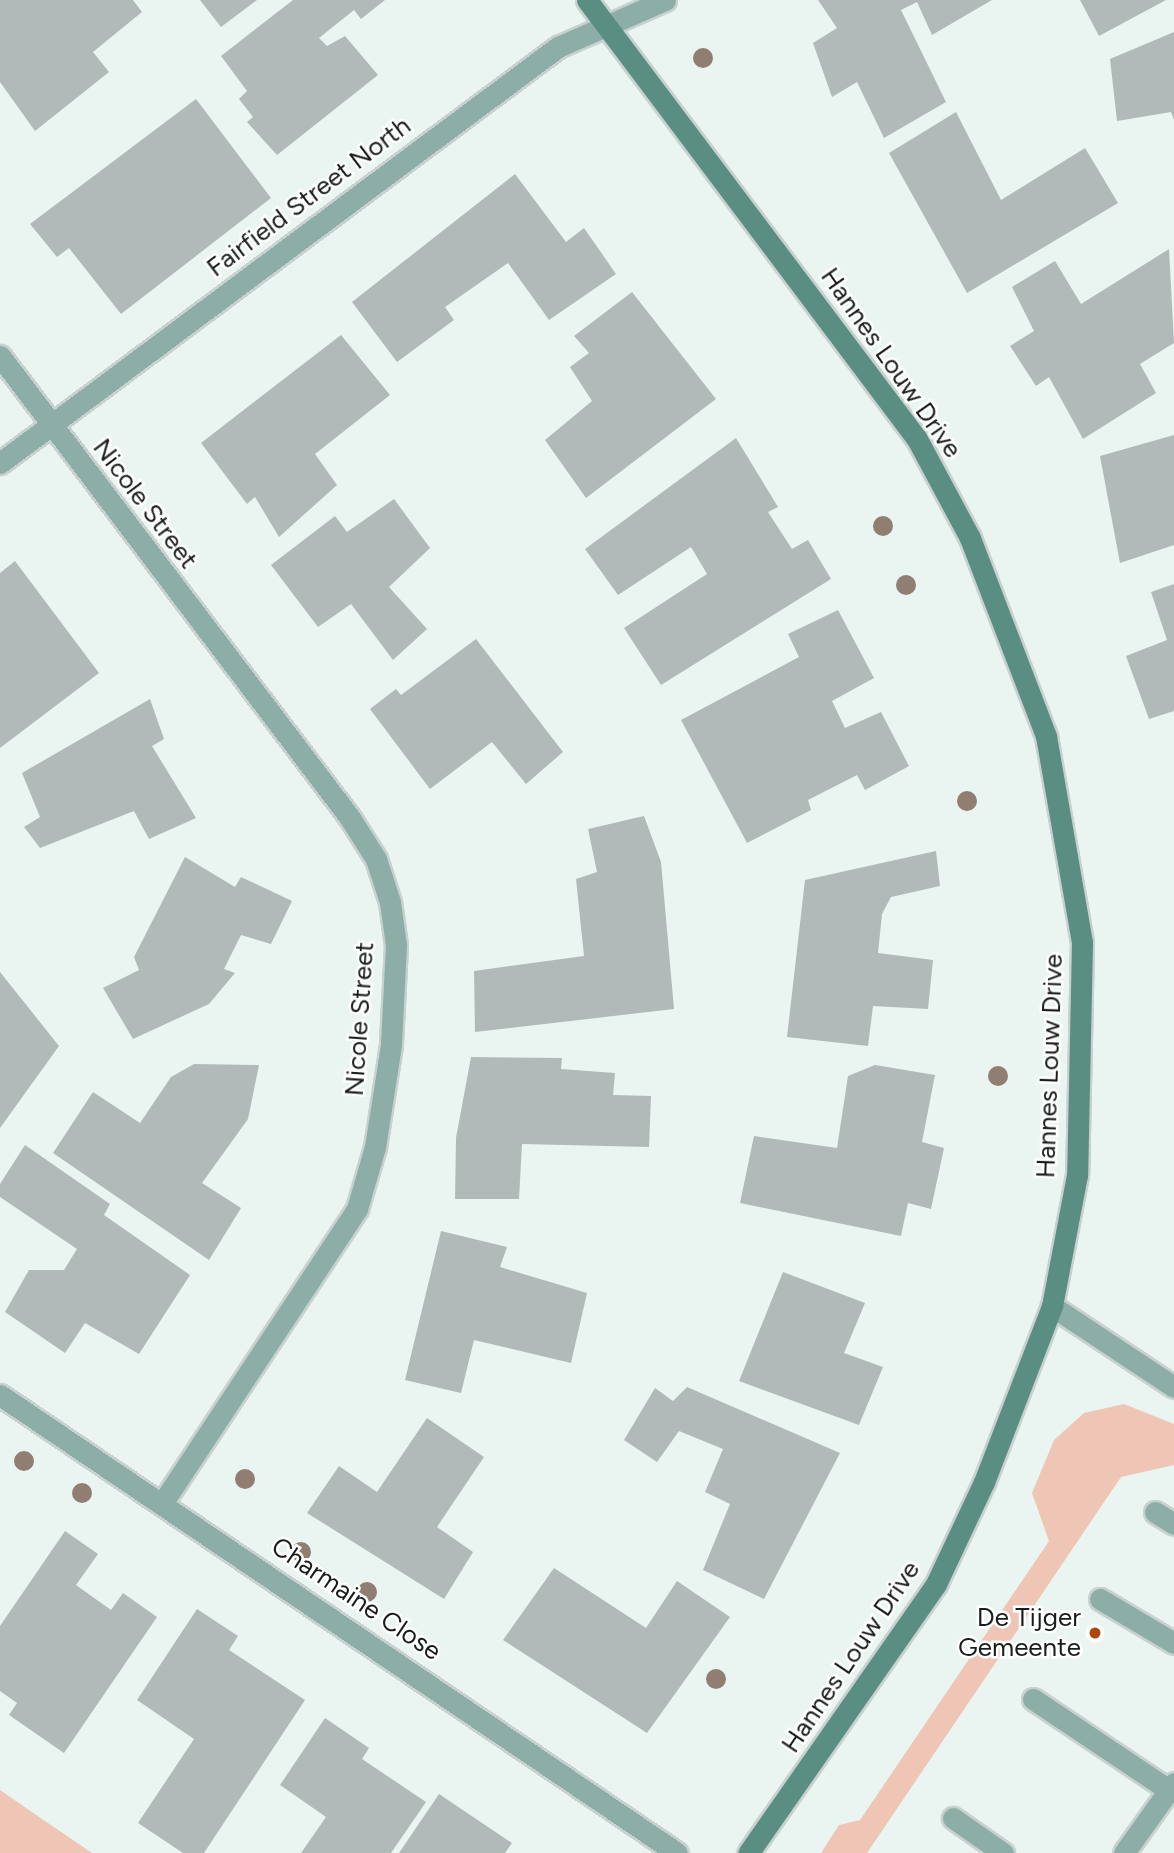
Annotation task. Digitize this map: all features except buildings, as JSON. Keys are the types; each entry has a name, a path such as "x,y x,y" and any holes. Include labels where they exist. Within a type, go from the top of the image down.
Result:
{"street":[{"name":"Hannes Louw Drive","path":"587,0 917,439 1013,638 1048,749 1082,943 1077,1175 1052,1306 985,1482 936,1584 748,1853"},
{"name":"Fairfield Street North","path":"0,463 558,47 665,0"},
{"name":"Nicole Street","path":"0,356 49,425 350,818 376,859 396,945 383,1100 357,1209 164,1501"},
{"path":"1052,1306 1174,1387"},
{"name":"Charmaine Close","path":"0,1395 164,1501 677,1853"},
{"path":"1155,1512 1174,1524"},
{"path":"1100,1599 1174,1643"},
{"path":"1033,1699 1172,1787 1125,1853"},
{"path":"953,1818 1003,1853"}],"shaded area":[{"path":"1124,1404 1174,1424 1174,1465 1121,1477 867,1853 821,1853 839,1825 860,1820 1049,1541 1032,1493 1054,1440 1084,1413"},
{"path":"0,1790 45,1821 92,1853 0,1853"}],"place":[{"name":"De Tijger Gemeente","path":"1095,1633"}]}
